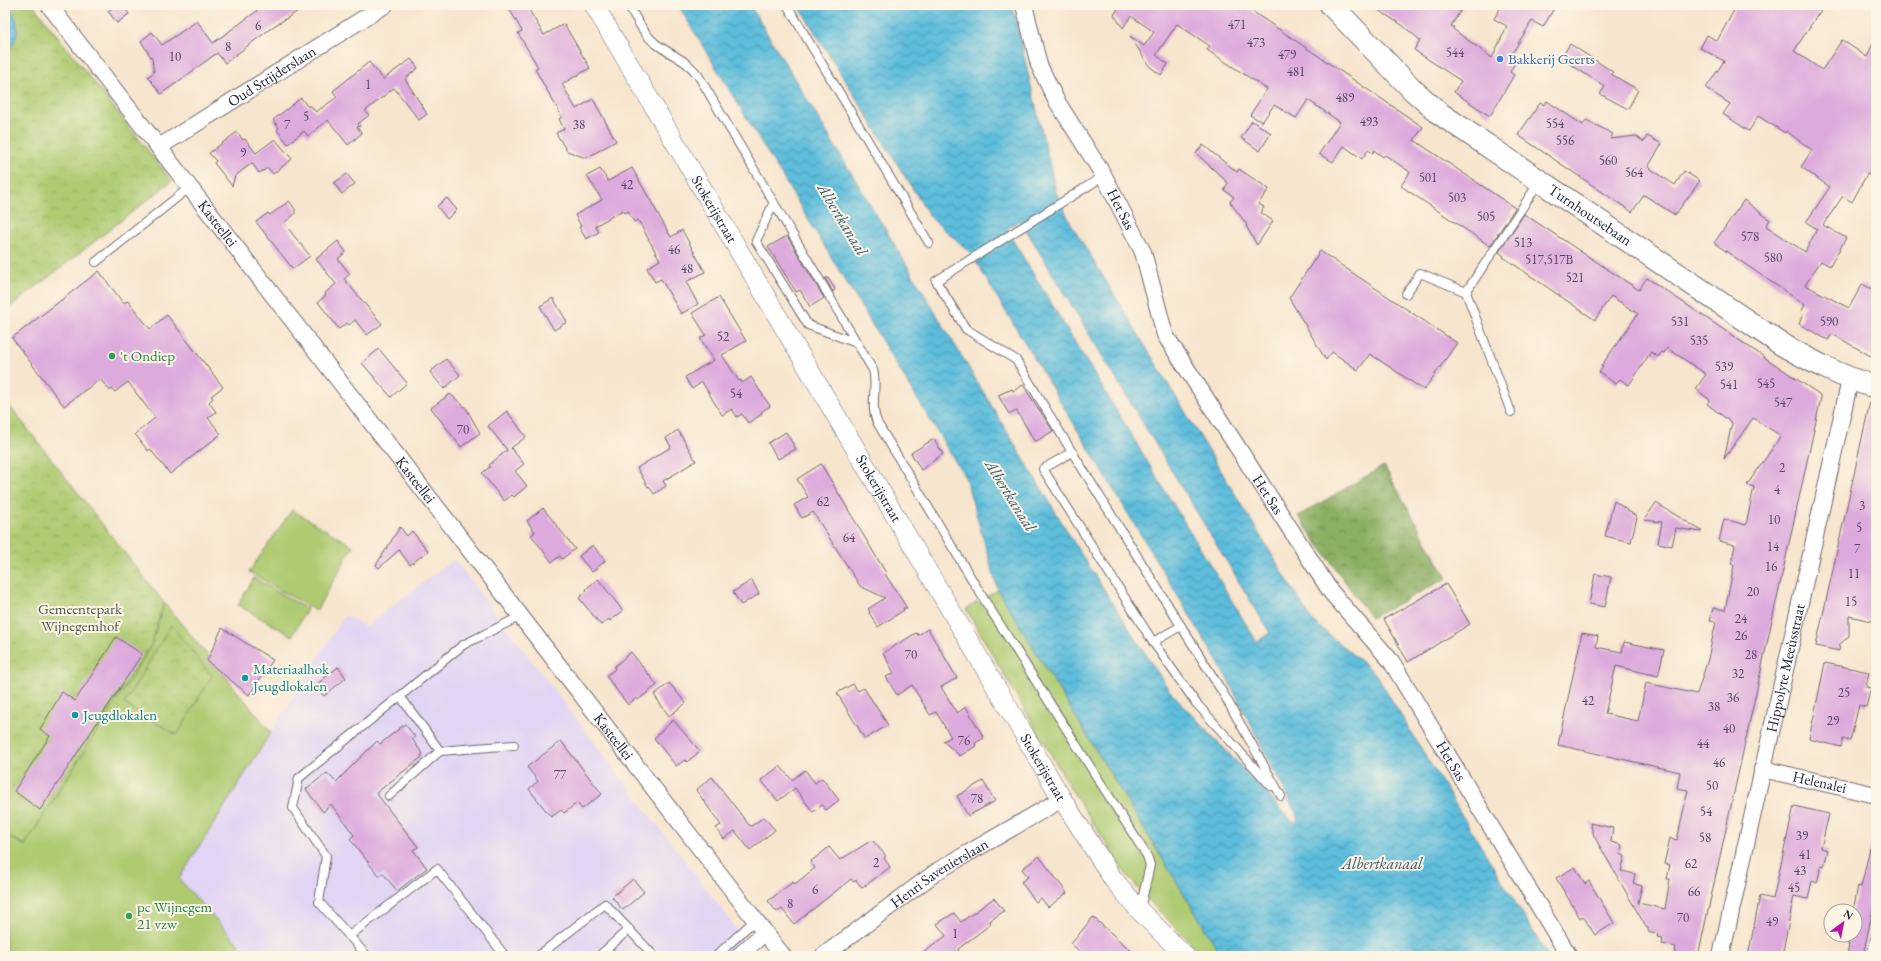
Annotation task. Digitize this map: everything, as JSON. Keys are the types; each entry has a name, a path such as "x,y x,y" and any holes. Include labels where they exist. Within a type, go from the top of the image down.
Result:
{"main road":[{"name":"Turnhoutsebaan","path":"1331,5 1414,91 1431,106 1781,344 1828,370 1850,380 1876,387"}],"street":[{"name":"Kasteellei","path":"49,5 782,956"},
{"name":"Oud Strijderslaan","path":"159,146 384,5"},
{"name":"Stokerijstraat","path":"594,5 1062,799 1113,879 1140,911 1185,956"},
{"name":"Het Sas","path":"1024,5 1039,65 1056,100 1104,176 1143,252 1165,335 1331,592 1391,661 1568,956"},
{"name":"Hippolyte Meeùsstraat","path":"1721,956 1850,380"},
{"name":"Helenalei","path":"1762,769 1876,795"},
{"name":"Henri Savenierslaan","path":"823,956 939,870 1062,799"},
{"path":"739,956 760,926"}],"lane":[{"path":"628,5 648,36 655,43 691,66 873,370 875,418 985,601 1147,856 1150,865 1140,911"},
{"path":"787,5 929,243"},
{"path":"1072,452 1043,469 1153,642 1196,703 1280,796 1223,693 1016,360 966,329 936,281 1104,176"},
{"path":"1466,292 1541,181"},
{"path":"96,262 190,187"},
{"path":"773,204 756,242 808,325 857,343"},
{"path":"1406,294 1420,273 1466,292 1512,412"},
{"path":"367,956 319,902 326,856 293,808 299,778 463,644 521,616"},
{"path":"1153,642 1181,626"},
{"path":"400,696 440,751"},
{"path":"389,796 440,751 514,745"},
{"path":"349,936 437,869 505,956"},
{"path":"538,956 605,904 654,956"},
{"path":"716,956 760,926"},
{"path":"600,956 629,929"},
{"path":"1871,956 1876,936"}],"shaded area":[{"path":"454,559 746,941 730,956 249,956 179,879 345,615 365,627"}],"green space":[{"path":"5,5 33,5 172,181 5,311"},
{"name":"Gemeentepark Wijnegemhof","path":"5,400 164,603 151,645 25,845 5,835"},
{"path":"1384,466 1447,578 1371,618 1298,516"},
{"path":"292,510 353,546 316,611 249,572"},
{"path":"254,578 307,609 292,636 238,605"},
{"path":"998,590 1222,956 1204,956 1145,897 1124,871 1073,792 966,609"},
{"path":"164,603 271,732 179,879 249,956 5,956 5,835 25,845 151,645"},
{"path":"171,625 212,676 177,735 124,704"}],"water":[{"path":"5,5 8,5 16,18 17,31 14,43 5,55"},
{"name":"Albertkanaal","path":"678,5 750,5 1079,551 1169,690 1294,823 1299,819 1225,674 970,252 931,218 798,5 1012,5 1056,192 1070,222 1312,621 1375,673 1548,956 1222,956 998,590 966,479","holes":["1020,220 1270,633 1257,642 1006,229"]}],"building":[{"path":"116,5 123,5 129,14 117,23 108,11"},
{"path":"252,5 308,5 274,26 225,63 217,53 161,94 148,77 154,72 152,59 141,41 152,32 162,45 197,21 213,43 257,11"},
{"path":"507,5 526,5 544,35 564,24 590,68 562,84 576,109 593,99 616,141 586,158 567,151 556,133 564,129 559,119 562,117 535,69 538,67 518,33 522,31"},
{"path":"1116,5 1243,5 1423,127 1414,140 1515,208 1490,246 1401,186 1410,172 1385,155 1383,157 1374,150 1373,153 1368,150 1362,159 1344,146 1333,162 1319,154 1340,122 1308,100 1296,118 1274,105 1262,122 1250,115 1267,89 1207,50 1210,46 1177,24 1156,55 1168,64 1161,75 1149,66 1130,36 1144,46 1154,32 1131,16 1123,28 1114,15 1119,7"},
{"path":"1370,5 1464,5 1451,26 1492,58 1507,26 1494,19 1502,5 1556,5 1543,27 1532,21 1511,55 1517,59 1510,72 1514,75 1490,116 1454,92 1461,81 1414,50 1420,40 1402,25"},
{"path":"1737,5 1824,5 1794,51 1822,70 1842,40 1867,57 1876,36 1876,178 1867,174 1852,202 1843,196 1823,225 1846,238 1830,266 1821,261 1805,285 1849,308 1862,284 1876,291 1876,359 1832,334 1828,340 1799,324 1803,314 1801,312 1805,305 1714,243 1744,200 1770,220 1766,226 1805,252 1817,229 1806,222 1830,187 1801,167 1812,150 1786,131 1785,133 1758,116 1749,131 1723,114 1730,104 1706,88 1724,61 1700,48 1707,35 1717,41"},
{"path":"1570,44 1613,72 1611,74 1638,90 1628,109 1600,94 1605,87 1561,58"},
{"path":"411,59 418,68 405,79 427,114 419,120 394,88 365,111 369,115 358,124 360,126 357,127 362,133 348,145 328,120 308,136 304,131 288,144 277,130 279,128 273,120 301,98 308,107 310,105 316,112 337,97 333,91 369,62 383,79"},
{"path":"1547,101 1583,125 1586,120 1613,134 1610,139 1636,136 1644,142 1647,136 1662,144 1648,167 1675,185 1684,171 1700,181 1675,215 1644,195 1632,212 1518,135 1540,103 1544,105"},
{"path":"1252,121 1271,133 1260,151 1241,138"},
{"path":"237,132 243,140 245,139 256,153 275,139 292,159 273,174 268,168 259,173 252,163 235,176 232,186 214,163 216,161 209,153"},
{"path":"1203,145 1237,172 1239,169 1269,189 1258,204 1264,207 1261,213 1273,221 1257,245 1246,226 1247,225 1230,202 1234,197 1224,190 1228,183 1196,153"},
{"path":"632,168 671,237 682,230 705,272 686,282 698,304 681,314 661,279 655,282 647,268 660,260 638,220 634,222 628,211 625,213 623,210 595,226 599,232 586,239 579,227 581,226 575,215 602,200 587,176 600,169 608,181"},
{"path":"347,174 355,184 342,194 334,183"},
{"path":"447,198 457,210 447,219 437,206"},
{"path":"289,201 295,209 295,214 284,223 310,256 293,269 256,222 268,213 270,215"},
{"path":"1524,214 1639,290 1647,278 1819,394 1821,398 1698,956 1674,956 1676,947 1662,944 1663,938 1657,937 1658,934 1648,931 1648,928 1646,927 1594,836 1590,823 1613,828 1611,842 1622,845 1620,854 1625,856 1621,871 1635,874 1633,883 1642,886 1638,903 1665,909 1670,879 1667,879 1670,865 1664,864 1670,838 1677,840 1688,790 1677,788 1680,772 1558,745 1582,633 1598,636 1596,647 1622,652 1624,642 1664,650 1658,676 1616,666 1605,714 1638,721 1646,683 1697,694 1708,659 1716,622 1710,621 1713,608 1725,610 1734,565 1731,564 1735,545 1719,541 1724,519 1746,525 1754,487 1747,485 1781,436 1753,418 1724,459 1732,423 1707,404 1710,400 1696,389 1706,374 1667,348 1664,353 1661,352 1658,357 1651,352 1629,385 1620,379 1616,384 1599,372 1603,367 1601,366 1638,314 1611,296 1595,320 1503,257 1504,256 1499,252"},
{"path":"787,236 824,298 810,307 800,290 796,292 768,247"},
{"path":"338,241 346,252 338,259 350,274 344,279 382,324 367,335 355,320 349,325 347,323 339,329 318,302 326,295 325,293 336,284 316,259"},
{"path":"1320,251 1457,343 1424,390 1370,354 1358,370 1332,352 1326,360 1289,298"},
{"name":"'t Ondiep","path":"99,271 123,303 128,301 150,329 167,315 223,387 211,396 213,398 209,402 216,412 208,418 221,434 170,474 150,449 148,451 135,434 155,418 128,382 115,392 112,389 110,391 100,379 64,406 12,338"},
{"path":"825,278 828,278 835,289 833,292"},
{"path":"719,297 746,341 722,355 739,381 741,380 742,383 751,377 770,406 761,412 762,414 748,423 742,414 737,417 732,409 722,415 702,382 692,389 685,377 714,360 700,338 706,335 692,313"},
{"path":"553,298 567,322 554,330 540,306"},
{"path":"379,349 407,383 391,397 362,363"},
{"path":"446,359 460,375 444,389 430,372"},
{"path":"1023,385 1053,431 1035,442 1017,411 1009,414 998,395 1012,389 1013,391"},
{"path":"450,394 466,408 480,433 461,447 431,408"},
{"path":"1870,402 1876,403 1876,622 1849,616 1849,636 1840,644 1839,651 1816,646"},
{"path":"507,411 526,437 511,448 524,464 515,471 527,486 514,497 512,495 504,501 482,473 507,450 488,426"},
{"path":"678,430 696,461 663,481 666,486 654,494 637,468 671,447 666,438"},
{"path":"786,432 796,449 778,459 768,443"},
{"path":"934,439 943,454 921,470 911,453"},
{"path":"821,464 886,573 885,574 907,608 903,608 904,610 878,627 868,609 885,598 860,586 813,512 802,518 794,505 808,497 797,479"},
{"path":"1614,501 1637,517 1631,542 1605,536"},
{"path":"1656,503 1702,531 1676,528 1672,546 1658,543 1662,522 1644,520"},
{"path":"543,508 575,549 562,559 560,556 552,562 531,535 535,532 527,521"},
{"path":"400,527 407,536 412,531 428,551 410,565 399,550 379,568 376,565"},
{"path":"593,545 605,561 592,572 579,556"},
{"path":"1595,574 1611,577 1605,607 1589,604"},
{"path":"598,579 623,611 610,621 609,619 601,625 579,598 587,591 586,589"},
{"path":"752,580 759,594 741,605 733,592"},
{"path":"1446,584 1470,624 1408,662 1384,619"},
{"name":"Materiaalhok Jeugdlokalen","path":"222,628 273,660 249,695 207,661"},
{"path":"928,629 957,678 941,687 957,713 966,707 984,738 975,743 976,746 960,756 943,741 951,737 936,712 930,715 912,685 897,695 886,677 894,673 883,653 916,633 918,635"},
{"name":"Jeugdlokalen","path":"116,637 142,654 40,810 14,791 50,736 40,729 62,692 75,701"},
{"path":"631,652 657,685 638,700 636,698 628,705 606,676"},
{"path":"1825,663 1869,672 1866,687 1871,688 1866,707 1859,705 1850,741 1843,739 1841,747 1809,739"},
{"path":"338,667 346,678 324,696 315,686"},
{"path":"669,683 686,703 669,716 654,695"},
{"path":"853,684 858,691 864,688 888,725 865,739 837,693"},
{"path":"673,720 700,751 687,762 685,760 676,766 654,738"},
{"path":"405,724 415,737 412,739 423,754 421,755 422,757 376,793 418,847 413,850 427,868 397,891 383,873 379,876 350,839 354,835 331,804 323,812 306,789 327,773 336,782 377,741 380,744"},
{"path":"561,741 602,794 582,809 577,803 564,813 561,810 551,817 529,789 538,781 527,767"},
{"path":"780,766 792,780 805,770 815,783 822,778 839,800 826,810 822,805 813,812 795,788 778,801 761,780"},
{"path":"712,777 749,825 751,826 764,817 775,830 750,850 735,831 724,839 716,828 721,825 696,790"},
{"path":"983,781 995,801 968,816 957,796"},
{"path":"1794,806 1829,814 1821,848 1828,850 1824,867 1821,866 1817,883 1812,881 1808,899 1794,896 1782,956 1748,956 1760,896 1773,899"},
{"path":"872,840 886,856 884,858 890,867 862,888 856,880 854,882 851,879 794,924 782,909 777,912 768,901 793,882 795,884 815,868 810,862 829,847 840,860"},
{"path":"1870,848 1876,849 1876,894 1863,956 1847,956 1849,944 1847,943 1863,943 1863,903 1855,903 1858,886 1861,887"},
{"path":"1039,856 1067,893 1048,907 1041,898 1036,902 1021,882 1028,877 1022,869"},
{"path":"1575,867 1585,884 1589,881 1614,923 1595,935 1583,916 1580,918 1556,878"},
{"path":"633,879 644,892 623,910 612,897"},
{"path":"994,898 1004,911 990,921 991,924 958,949 961,956 919,956 946,936 937,924 954,913 961,922"},
{"path":"1093,917 1137,956 1085,956 1071,944"}],"place":[{"name":"Bakkerij Geerts","path":"1500,59"},
{"name":"'t Ondiep","path":"112,356"},
{"name":"Materiaalhok Jeugdlokalen","path":"245,678"},
{"name":"Jeugdlokalen","path":"75,715"},
{"name":"pc Wijnegem 21 vzw","path":"129,916"}]}
